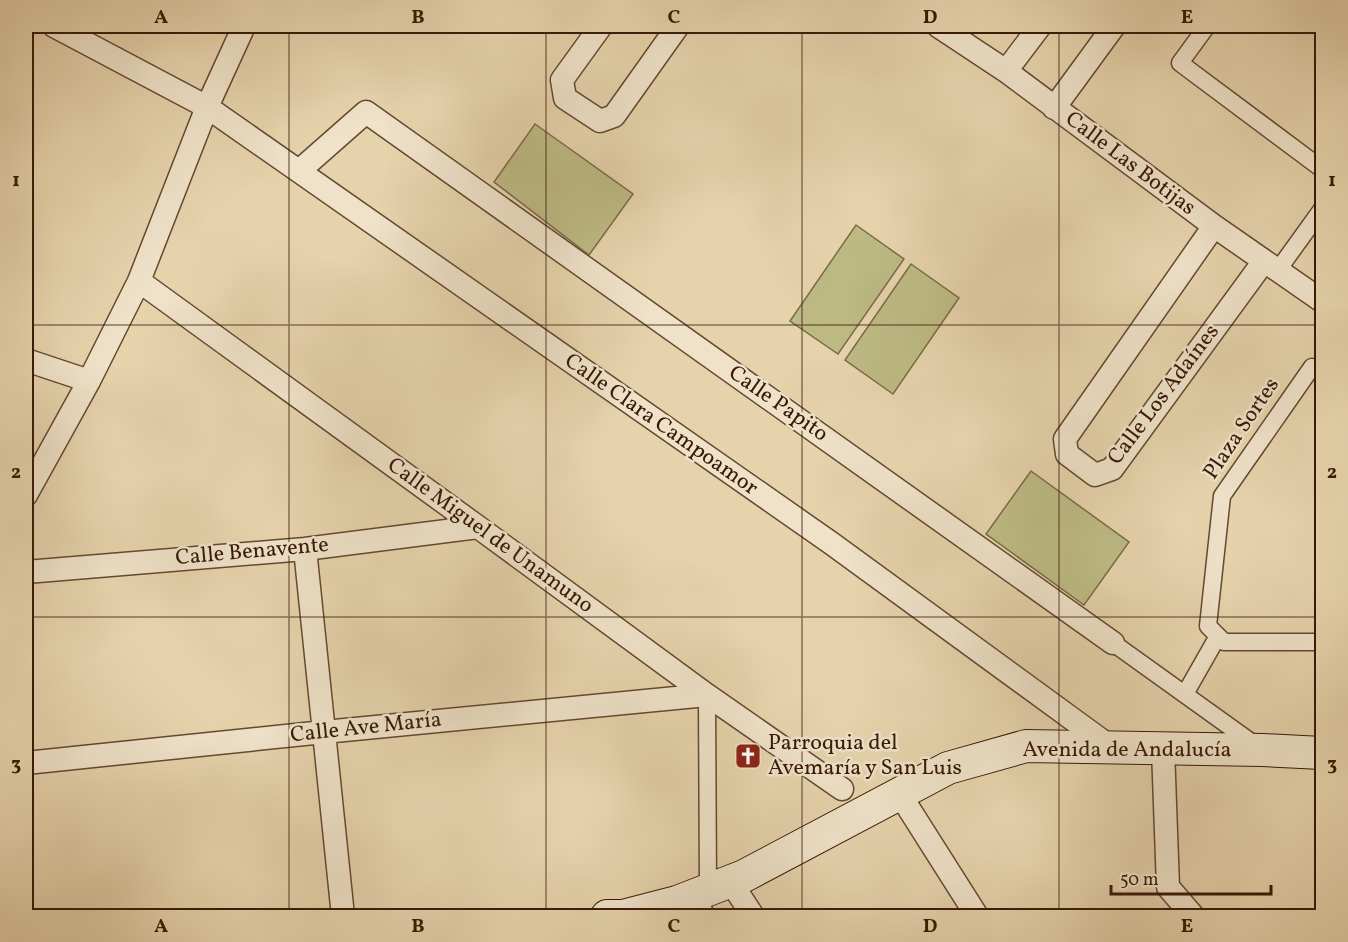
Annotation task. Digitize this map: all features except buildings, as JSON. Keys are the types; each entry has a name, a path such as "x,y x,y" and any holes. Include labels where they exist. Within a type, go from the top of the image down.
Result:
{"main road":[{"name":"Avenida de Andalucía","path":"612,916 669,910 712,895 948,768 1026,746 1323,753"}],"street":[{"name":"Calle Clara Campoamor","path":"54,26 207,107 831,543 1112,748"},
{"path":"207,107 227,26"},
{"path":"26,495 89,381 139,281 207,107 243,26"},
{"path":"598,26 561,80 565,98 600,122 614,116 678,26"},
{"name":"Calle Las Botijas","path":"939,26 1006,71 1214,226 1323,301"},
{"path":"1006,71 1040,26"},
{"path":"1054,108 1114,26"},
{"path":"1207,26 1180,63 1323,169"},
{"name":"Calle Papito","path":"299,171 369,106 1263,750"},
{"path":"1271,266 1323,208"},
{"name":"Calle Los Adaínes","path":"1214,226 1065,439 1066,454 1095,475 1112,469 1271,266"},
{"name":"Calle Miguel de Unamuno","path":"139,281 707,696 842,789"},
{"path":"26,360 89,381"},
{"name":"Plaza Sortes","path":"1218,636 1208,626 1222,496 1312,367 1323,374"},
{"name":"Calle Benavente","path":"26,572 304,549 478,527"},
{"path":"304,549 343,916"},
{"path":"1185,694 1218,636 1224,642 1323,642"},
{"path":"707,696 712,895 753,916"},
{"name":"Calle Ave María","path":"26,763 707,696"},
{"path":"1163,749 1168,887 1194,916"},
{"path":"899,794 977,916"}],"shaded area":[{"path":"535,124 633,194 589,255 494,182"},
{"path":"856,225 904,259 838,354 790,321"},
{"path":"911,264 959,298 893,394 845,360"},
{"path":"1031,471 1129,542 1084,605 986,534"}],"place":[{"name":"Parroquia del Avemaría y San Luis","path":"748,756"}]}
